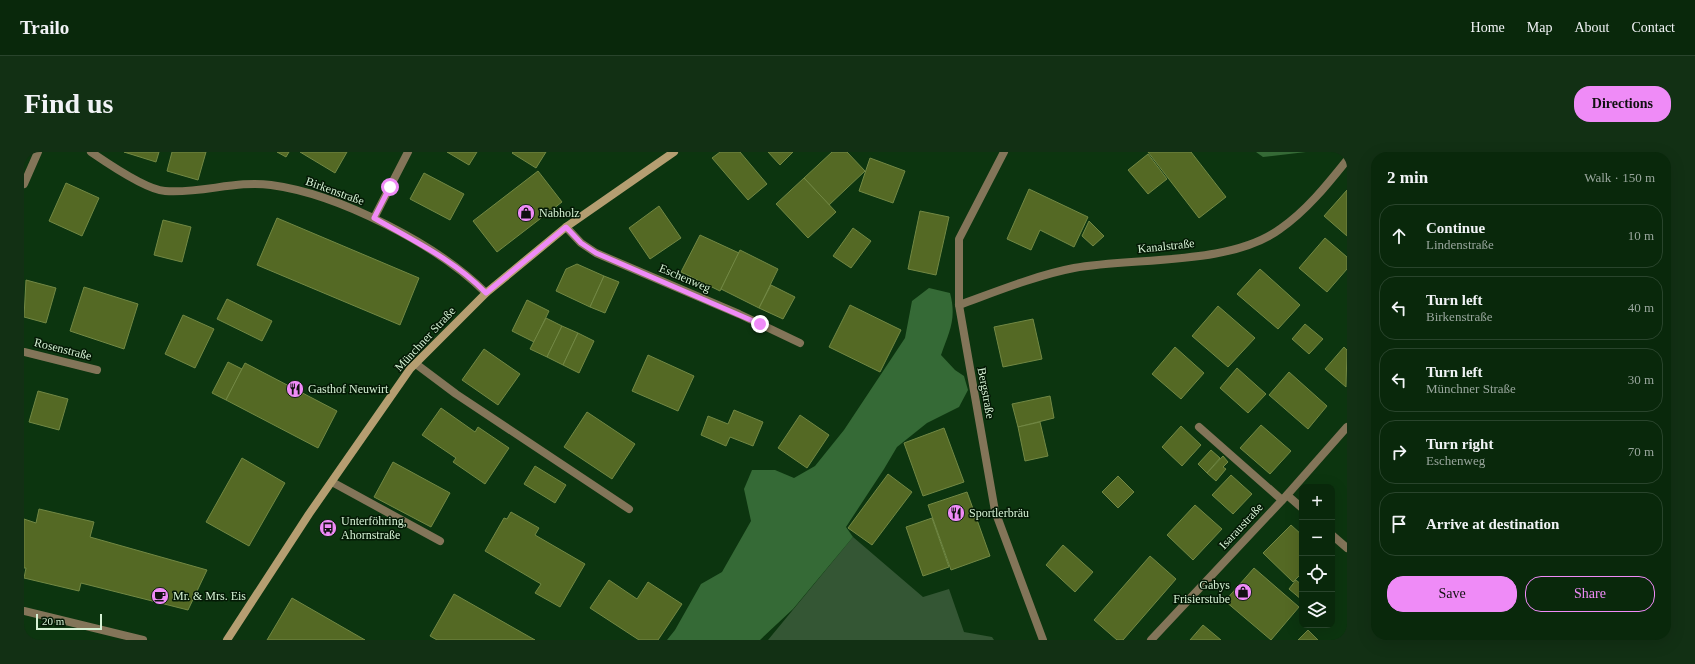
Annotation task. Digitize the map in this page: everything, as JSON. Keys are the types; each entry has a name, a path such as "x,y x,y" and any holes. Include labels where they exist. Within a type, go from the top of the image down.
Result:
{"main road":[{"name":"Münchner Straße","path":"227,640 309,514 410,369 486,293 566,227 674,152"}],"street":[{"path":"24,184 38,152"},
{"name":"Birkenstraße","path":"91,152 143,183 164,192 270,185 303,191 374,218 436,253 472,280 486,293"},
{"path":"374,218 408,152"},
{"name":"Bergstraße","path":"1004,152 959,239 959,305 994,511 1043,640"},
{"name":"Kanalstraße","path":"959,305 1074,268 1229,251 1258,242 1280,230 1317,196 1347,160"},
{"name":"Eschenweg","path":"566,227 581,243 596,253 739,314 800,343"},
{"name":"Rosenstraße","path":"24,352 97,370"},
{"path":"416,364 456,394 629,509"},
{"path":"1199,427 1284,498 1299,506"},
{"name":"Isaraustraße","path":"1152,640 1284,498 1347,427"},
{"path":"332,482 440,541"},
{"path":"1335,538 1347,548"},
{"path":"24,611 143,640"}],"green space":[{"path":"1256,152 1306,152 1263,157"},
{"path":"929,288 950,293 953,310 951,325 941,355 955,370 964,376 968,390 959,407 927,423 897,447 846,527 853,537 793,609 760,640 667,640 675,630 701,584 722,572 751,521 744,489 752,470 775,470 794,478 815,466 844,430 905,338 912,301"},
{"path":"853,537 923,597 949,589 964,632 992,637 994,640 768,640"}],"building":[{"path":"124,152 159,152 156,162"},
{"path":"172,152 206,152 198,180 167,171"},
{"path":"277,152 289,152 286,157"},
{"path":"300,152 347,152 335,173"},
{"path":"447,152 477,152 469,165"},
{"path":"546,152 536,168 512,153"},
{"path":"720,152 740,152 767,184 748,200 712,158"},
{"path":"768,152 793,152 780,165"},
{"path":"832,152 847,152 865,171 829,205 804,178"},
{"path":"1148,152 1191,152 1226,197 1199,218"},
{"path":"1148,154 1167,179 1148,194 1128,170"},
{"path":"870,158 905,171 893,203 859,191"},
{"path":"538,171 562,202 497,252 473,221"},
{"path":"424,173 464,194 450,220 410,199"},
{"path":"804,178 836,212 808,238 776,204"},
{"path":"66,183 99,198 82,236 49,221"},
{"path":"1029,189 1088,217 1074,247 1040,230 1031,250 1007,239"},
{"path":"1347,190 1347,236 1324,216"},
{"path":"659,206 681,238 650,259 629,228"},
{"path":"920,211 949,217 936,275 908,269"},
{"path":"277,218 419,278 400,325 257,265"},
{"path":"163,220 191,227 182,262 154,255"},
{"path":"1089,221 1104,236 1093,246 1082,236"},
{"path":"853,228 871,241 851,268 833,256"},
{"path":"700,235 739,253 720,291 681,272"},
{"path":"1325,238 1347,257 1347,269 1327,292 1299,268"},
{"path":"740,250 778,269 759,308 721,289"},
{"path":"577,264 604,276 590,307 556,291 566,269"},
{"path":"1260,269 1300,305 1278,329 1237,294"},
{"path":"604,276 619,282 605,313 590,307"},
{"path":"26,280 56,288 46,323 24,317"},
{"path":"771,285 795,297 783,319 759,308"},
{"path":"84,287 138,304 124,349 70,331"},
{"path":"227,299 272,321 262,341 217,319"},
{"path":"527,300 549,311 534,342 512,331"},
{"path":"850,305 901,330 880,372 829,347"},
{"path":"1218,306 1255,338 1228,367 1192,336"},
{"path":"183,315 214,329 195,368 165,354"},
{"path":"546,318 562,326 547,357 530,349"},
{"path":"1033,319 1042,359 1003,367 994,327"},
{"path":"1305,324 1323,339 1309,354 1292,339"},
{"path":"562,326 578,333 563,365 547,357"},
{"path":"578,333 594,341 579,373 563,365"},
{"path":"1175,347 1204,373 1181,399 1152,374"},
{"path":"1344,347 1347,350 1346,387 1325,369"},
{"path":"484,349 520,374 498,405 462,380"},
{"path":"648,355 694,376 678,411 632,391"},
{"path":"228,362 242,369 226,400 212,393"},
{"path":"245,363 337,411 318,448 226,400"},
{"path":"1237,368 1266,394 1248,413 1220,388"},
{"path":"1289,372 1327,406 1308,429 1269,395"},
{"path":"38,391 68,399 59,430 29,422"},
{"path":"1050,396 1054,418 1018,427 1012,404"},
{"path":"441,408 475,432 478,427 509,448 485,484 453,462 456,458 422,435"},
{"path":"734,410 763,422 753,446 730,437 726,446 701,435 708,416 728,424"},
{"path":"587,412 635,444 612,479 564,447"},
{"path":"800,415 829,435 807,468 778,448"},
{"path":"1040,422 1048,456 1025,461 1018,427"},
{"path":"1261,425 1291,451 1270,474 1240,448"},
{"path":"1181,426 1201,445 1182,466 1162,447"},
{"path":"944,428 964,482 923,496 904,443"},
{"path":"1211,450 1220,458 1207,473 1198,464"},
{"path":"1223,456 1228,462 1223,467 1226,469 1216,481 1207,473"},
{"path":"242,458 285,483 249,546 206,522"},
{"path":"393,462 450,493 431,527 374,497"},
{"path":"535,466 566,485 555,503 524,484"},
{"path":"888,474 912,492 872,545 848,528"},
{"path":"1231,475 1252,494 1233,514 1212,495"},
{"path":"1118,476 1134,492 1118,508 1102,492"},
{"path":"967,492 990,556 951,570 928,505"},
{"path":"1195,505 1222,529 1193,560 1167,535"},
{"path":"39,509 94,522 90,537 207,570 188,610 81,583 79,591 24,578 26,568 24,568 24,519 36,523"},
{"path":"511,512 539,528 535,535 585,564 560,607 535,593 541,584 485,551 504,518 507,519"},
{"path":"932,518 949,567 923,576 906,527"},
{"path":"1291,525 1299,532 1299,576 1293,582 1263,553"},
{"path":"1063,545 1093,572 1075,592 1046,565"},
{"path":"1150,556 1176,579 1123,640 1117,640 1094,620"},
{"path":"1254,568 1299,607 1271,640 1225,601"},
{"path":"609,580 637,599 648,582 682,604 658,640 639,640 590,608"},
{"path":"1296,580 1299,582 1299,597 1289,589"},
{"path":"454,594 535,640 437,640 430,636"},
{"path":"292,598 365,640 267,640"},
{"path":"1203,625 1221,640 1190,640"},
{"path":"1308,630 1318,640 1298,640"}],"place":[{"name":"Nabholz","path":"526,213"},
{"name":"Gasthof Neuwirt","path":"295,389"},
{"name":"Sportlerbräu","path":"956,513"},
{"name":"Unterföhring, Ahornstraße","path":"328,528"},
{"name":"Gabys Frisierstube","path":"1243,592"},
{"name":"Mr. & Mrs. Eis","path":"160,596"}],"route":[{"path":"390,187 374,218 436,253 452,264 486,293 566,227 581,243 596,253 760,324"}]}
